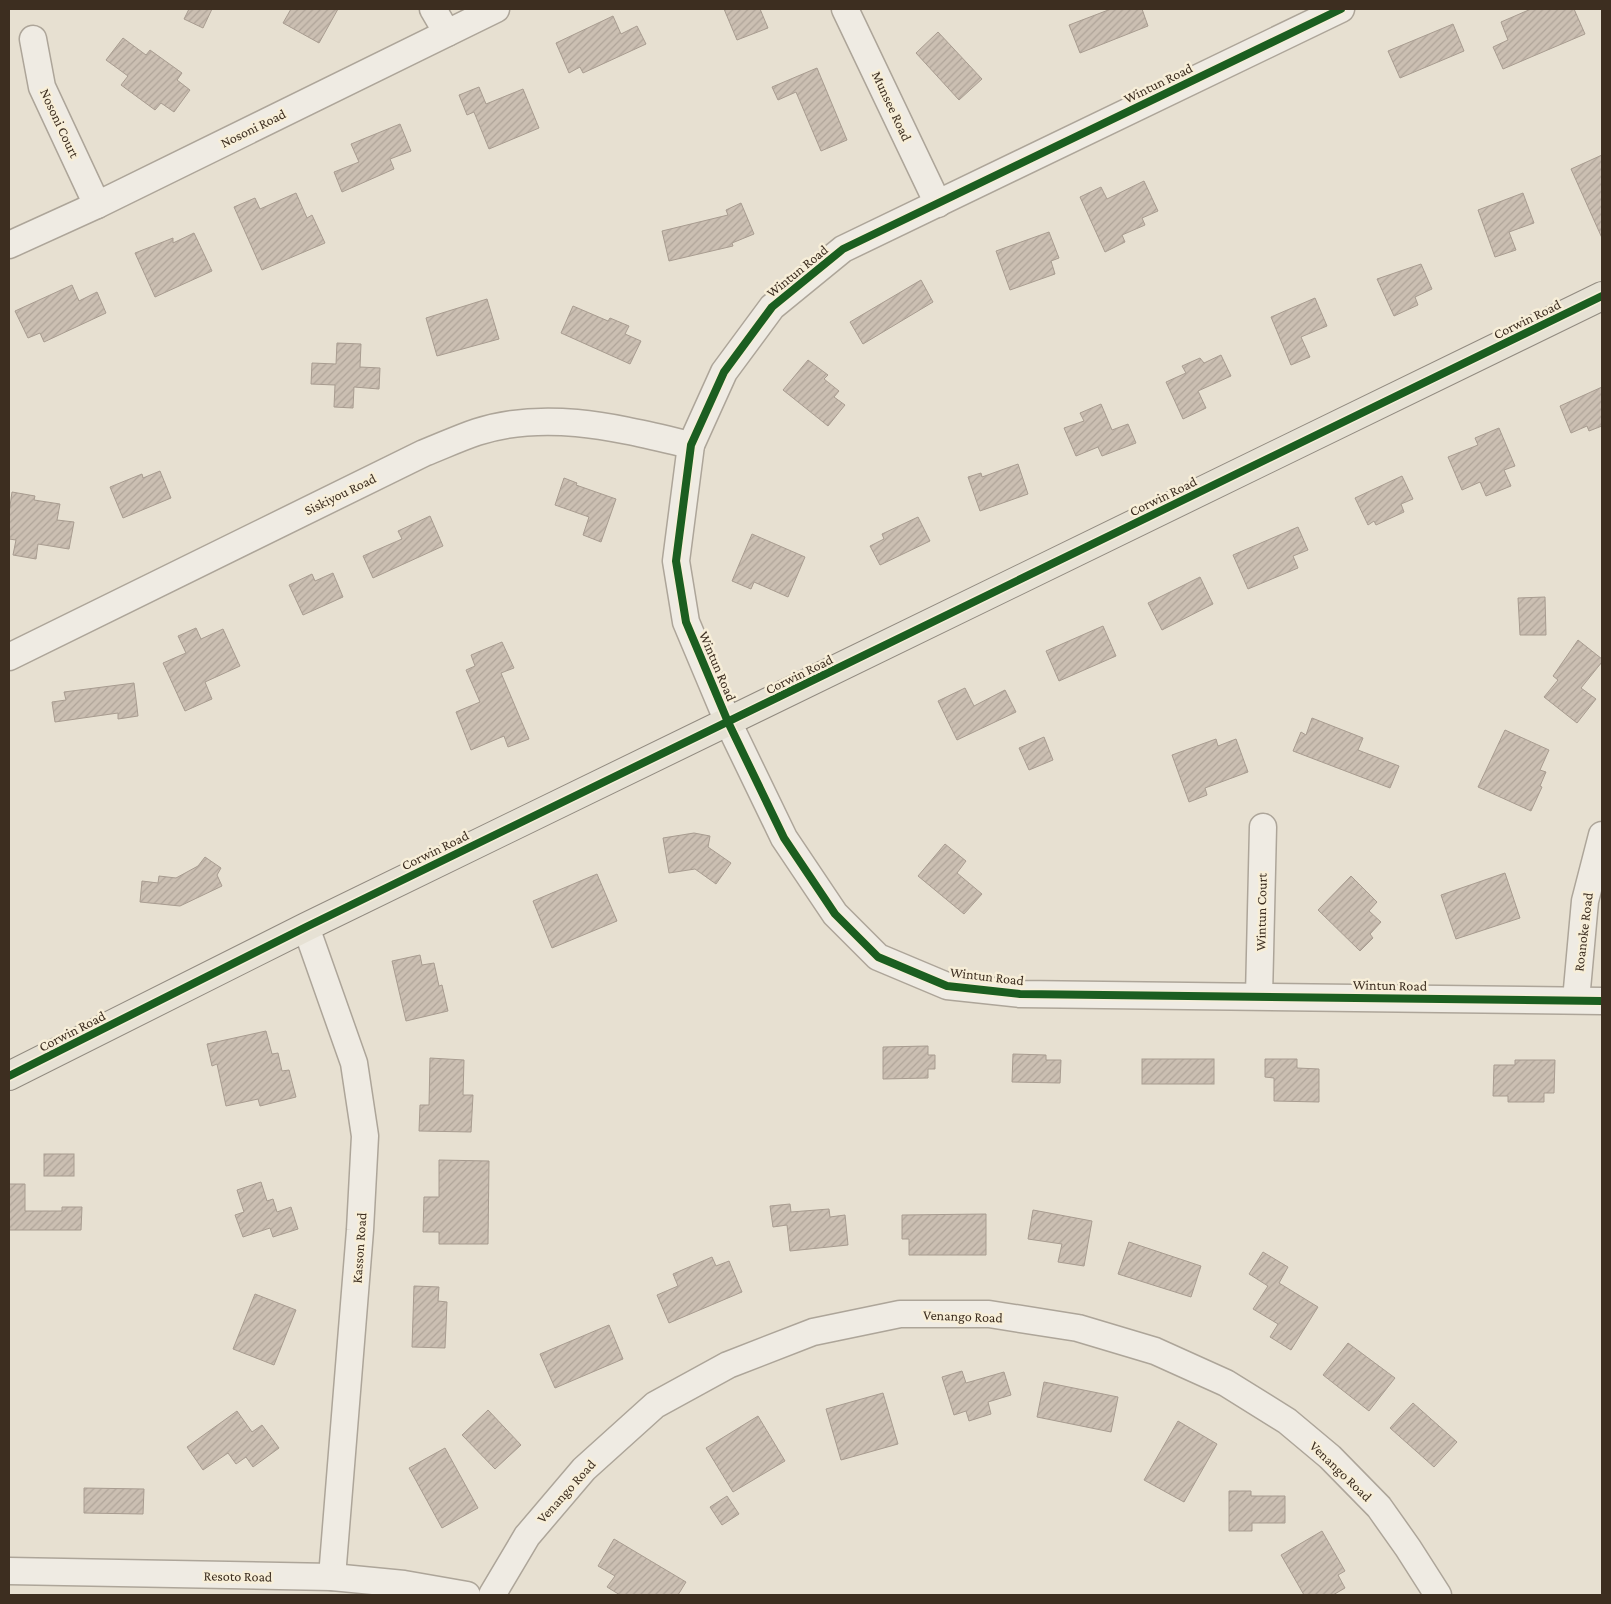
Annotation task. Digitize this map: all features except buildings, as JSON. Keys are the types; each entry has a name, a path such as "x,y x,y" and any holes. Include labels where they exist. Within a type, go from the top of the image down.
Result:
{"main road":[{"name":"Corwin Road","path":"9,1076 306,927 1602,296"}],"street":[{"path":"433,9 447,33"},
{"name":"Nosoni Road","path":"9,244 97,205 496,9"},
{"name":"Munsee Road","path":"846,9 938,204"},
{"name":"Wintun Road","path":"1341,9 843,249 772,307 724,372 691,445 676,561 686,622 728,722 784,838 835,914 878,957 947,986 1020,994 1602,1001"},
{"name":"Nosoni Court","path":"33,39 42,87 97,205"},
{"name":"Siskiyou Road","path":"9,656 424,453 479,432 522,423 567,421 608,426 691,445"},
{"name":"Wintun Court","path":"1259,996 1263,827"},
{"name":"Roanoke Road","path":"1576,1000 1585,901 1602,835"},
{"name":"Kasson Road","path":"306,927 354,1063 364,1136 360,1230 332,1577"},
{"name":"Venango Road","path":"492,1595 527,1536 584,1468 655,1406 728,1365 813,1332 900,1314 988,1314 1078,1328 1155,1350 1226,1383 1287,1422 1330,1457 1379,1508 1408,1548 1438,1595"},
{"name":"Resoto Road","path":"9,1571 332,1577 404,1584 467,1595"}],"cycle path":[{"path":"1341,9 843,249 772,307 724,372 691,445 676,561 686,622 728,722 784,838 835,914 878,957 947,986 1020,994 1602,1001"},
{"path":"9,1076 306,927 1602,296"}]}
